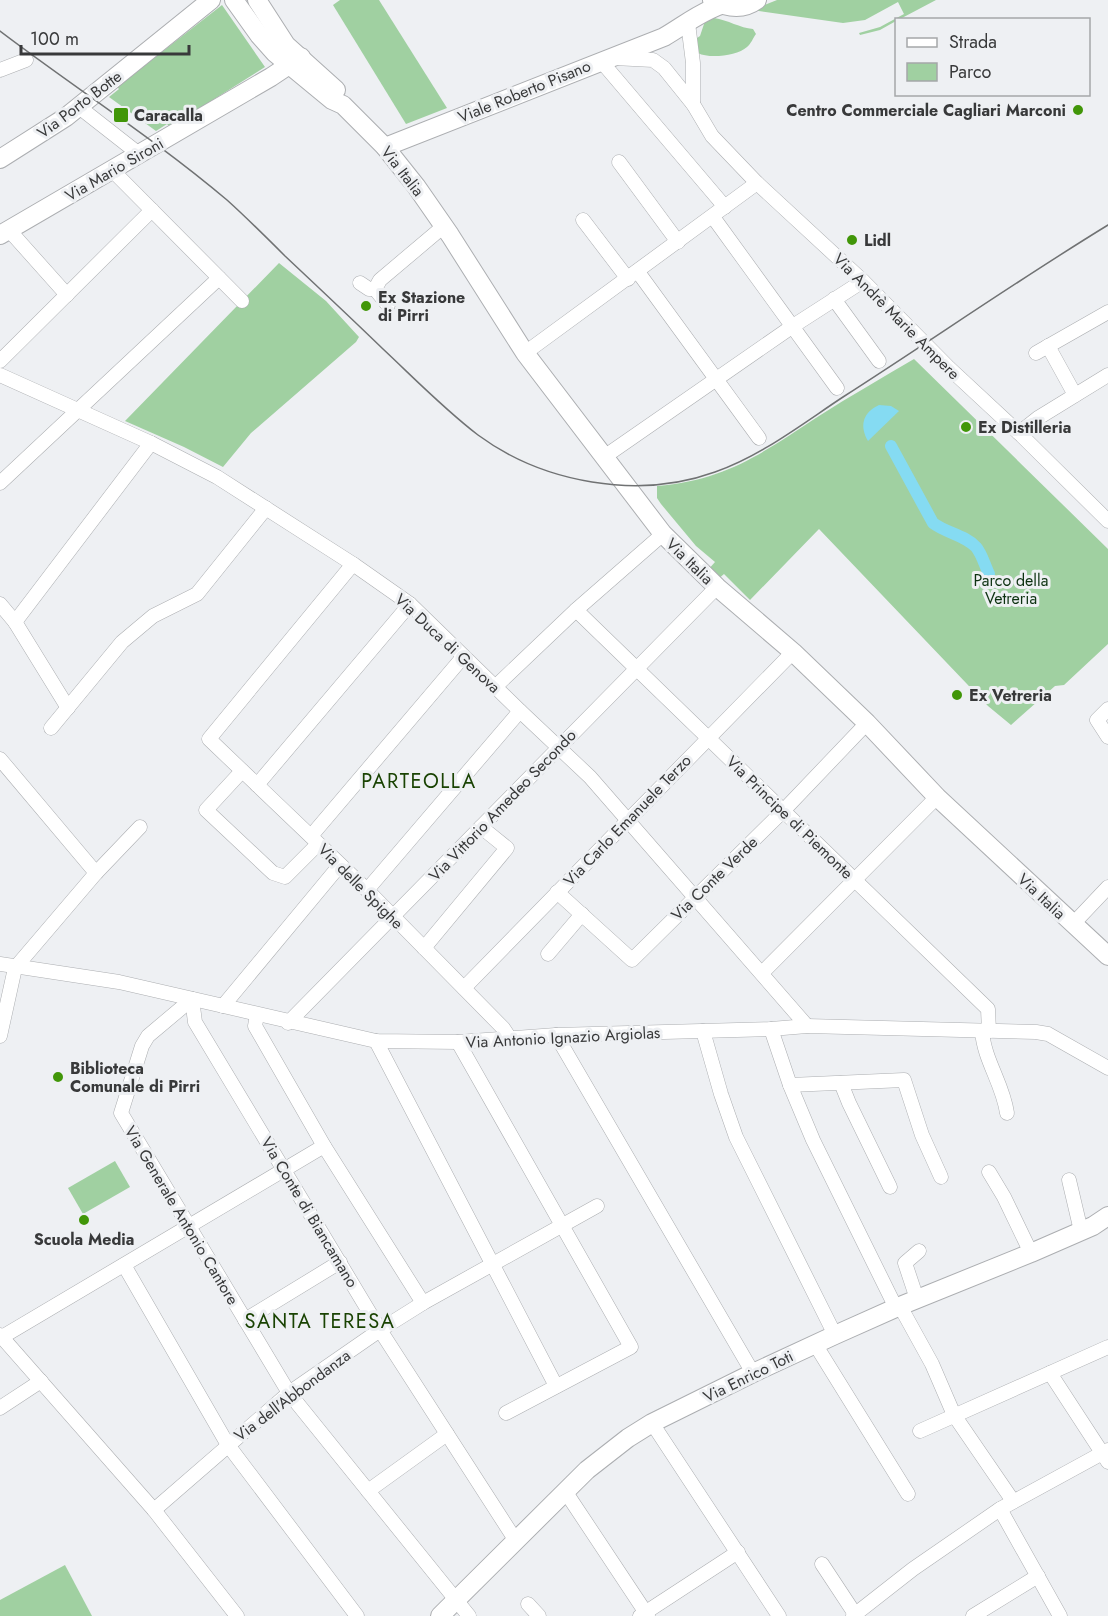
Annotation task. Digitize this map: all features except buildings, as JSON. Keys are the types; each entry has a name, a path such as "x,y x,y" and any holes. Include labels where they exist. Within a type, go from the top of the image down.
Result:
{"street":[{"name":"Via Porto Botte","path":"0,159 37,137 79,107 211,0"},
{"name":"Via Italia","path":"234,0 259,35 339,94 343,105 385,147 444,226 525,353 663,534 717,587 793,652 867,723 938,797 1108,956"},
{"name":"Via Italia","path":"257,0 295,61"},
{"name":"Viale Roberto Pisano","path":"664,37 686,17 694,0"},
{"path":"716,2 731,8 741,7 757,0"},
{"name":"Viale Roberto Pisano","path":"385,147 664,37 716,2"},
{"path":"688,23 693,63 693,104"},
{"path":"607,59 725,207"},
{"name":"Via Andrè Marie Ampere","path":"607,59 653,60 664,68 693,104 712,136 757,183 863,281 956,375 1019,433 1108,521"},
{"path":"0,70 26,60"},
{"name":"Via Mario Sironi","path":"4,232 295,61"},
{"path":"79,107 139,154"},
{"path":"619,162 678,242"},
{"path":"112,170 242,300"},
{"path":"525,353 757,183"},
{"path":"0,361 152,210"},
{"path":"713,217 837,388"},
{"path":"583,220 633,275 716,379 759,438"},
{"path":"375,289 380,280 444,226"},
{"path":"4,232 67,295"},
{"path":"0,483 219,278"},
{"path":"604,457 834,298 863,281"},
{"path":"360,283 369,289 375,289"},
{"path":"375,289 388,305"},
{"path":"834,298 879,361"},
{"path":"1075,395 1042,350 1108,312"},
{"name":"Via Duca di Genova","path":"0,375 151,443 217,477 353,564 410,604 590,777 807,1026"},
{"path":"1019,433 1108,375"},
{"path":"15,622 151,443"},
{"path":"51,728 122,642 153,616 197,594 266,508"},
{"path":"495,687 576,610 663,534"},
{"name":"Via delle Spighe","path":"353,564 208,739 367,890 503,1028 509,1037"},
{"name":"Via Vittorio Amedeo Secondo","path":"288,1023 717,587"},
{"path":"0,604 15,622 68,708"},
{"path":"257,785 410,604"},
{"name":"Via Principe di Piemonte","path":"576,610 988,1009 983,1044 998,1078 1006,1101 1007,1113"},
{"name":"Via Carlo Emanuele Terzo","path":"464,988 793,652"},
{"path":"242,771 206,810 273,873 285,877 463,657"},
{"path":"1108,709 1097,720 1108,737"},
{"path":"367,890 520,711"},
{"name":"Via Conte Verde","path":"557,891 632,960 784,810 867,723"},
{"path":"0,760 96,873"},
{"path":"762,973 938,797"},
{"path":"0,1036 15,968 96,873 140,827"},
{"path":"424,948 507,848 482,827"},
{"path":"223,1006 340,865"},
{"path":"1073,924 1108,887"},
{"path":"548,954 582,914"},
{"name":"Via Antonio Ignazio Argiolas","path":"0,964 119,982 288,1023 376,1041 458,1041 509,1037 807,1026 1036,1032 1048,1034 1108,1068"},
{"name":"Via Conte di Biancamano","path":"192,999 195,1022 380,1330 516,1541"},
{"name":"Via Generale Antonio Cantore","path":"192,999 148,1036 142,1046 121,1113 290,1393 469,1616"},
{"path":"257,1015 255,1026 324,1146 423,1303"},
{"path":"771,1029 790,1085 813,1140 904,1304 954,1415 1013,1501"},
{"path":"703,1031 736,1137 835,1335"},
{"path":"556,1035 753,1373"},
{"path":"376,1041 556,1386"},
{"path":"458,1041 631,1347 506,1413"},
{"path":"790,1085 904,1080 922,1135 941,1177"},
{"path":"841,1083 890,1187"},
{"path":"237,1616 154,1510 1,1336 324,1146"},
{"path":"988,1172 1004,1197 1031,1253"},
{"path":"1069,1180 1081,1231"},
{"name":"Via dell'Abbondanza","path":"154,1510 290,1393 380,1330 423,1303 597,1206"},
{"name":"Via Enrico Toti","path":"440,1616 565,1491 606,1454 652,1423 815,1344 904,1304 1031,1253 1081,1231 1108,1216"},
{"path":"904,1304 905,1263 919,1251"},
{"path":"245,1320 340,1262"},
{"path":"124,1265 228,1445 357,1616"},
{"path":"815,1344 908,1494"},
{"path":"920,1431 1108,1347"},
{"path":"822,1564 854,1615 913,1569 1000,1509 1106,1455 1050,1373"},
{"path":"0,1408 41,1381"},
{"path":"652,1423 779,1616"},
{"path":"368,1491 447,1434"},
{"path":"565,1491 645,1615 738,1552"},
{"path":"1000,1509 1060,1616"},
{"path":"973,1616 1038,1576"},
{"path":"528,1604 539,1616"}],"green space":[{"path":"340,0 379,0 447,108 406,124 333,5"},
{"path":"777,0 936,0 902,18 897,18 904,14 898,2 865,20 843,23 752,10"},
{"path":"222,5 265,67 170,127 167,124 156,131 109,97 119,89 117,87"},
{"path":"714,18 753,29 756,34 748,46 737,53 703,55 698,53 694,40 700,36 705,21"},
{"path":"895,19 895,22 880,30 860,35 859,33 880,27"},
{"path":"279,263 326,301 359,337 356,342 251,433 223,467 125,421"},
{"name":"Parco della Vetreria","path":"914,359 1108,549 1108,644 1064,685 1055,686 1011,725 988,706 819,529 750,600 724,574 717,580 707,571 715,562 696,546 657,498 657,486 704,478 743,463"},
{"path":"115,1161 130,1187 83,1214 68,1188"},
{"path":"65,1565 92,1616 0,1616 0,1600"}],"water":[{"path":"879,405 891,406 899,411 868,441 863,425 864,420 869,411"}],"waterway":[{"path":"891,446 933,523 972,543 982,557 989,574"}],"tram line":[{"path":"0,31 172,156 227,200 429,393 478,435 504,452 532,465 592,482 655,485 715,472 749,457 781,439 1108,225"}],"place":[{"name":"Centro Commerciale Cagliari Marconi","path":"1078,110"},
{"name":"Caracalla","path":"121,115"},
{"name":"Lidl","path":"852,240"},
{"name":"Ex Stazione di Pirri","path":"366,306"},
{"name":"Ex Distilleria","path":"966,427"},
{"name":"Ex Vetreria","path":"957,695"},
{"name":"Biblioteca Comunale di Pirri","path":"58,1077"},
{"name":"Scuola Media","path":"84,1220"}],"district":[{"name":"PARTEOLLA","path":"419,781"},
{"name":"SANTA TERESA","path":"320,1321"}]}
